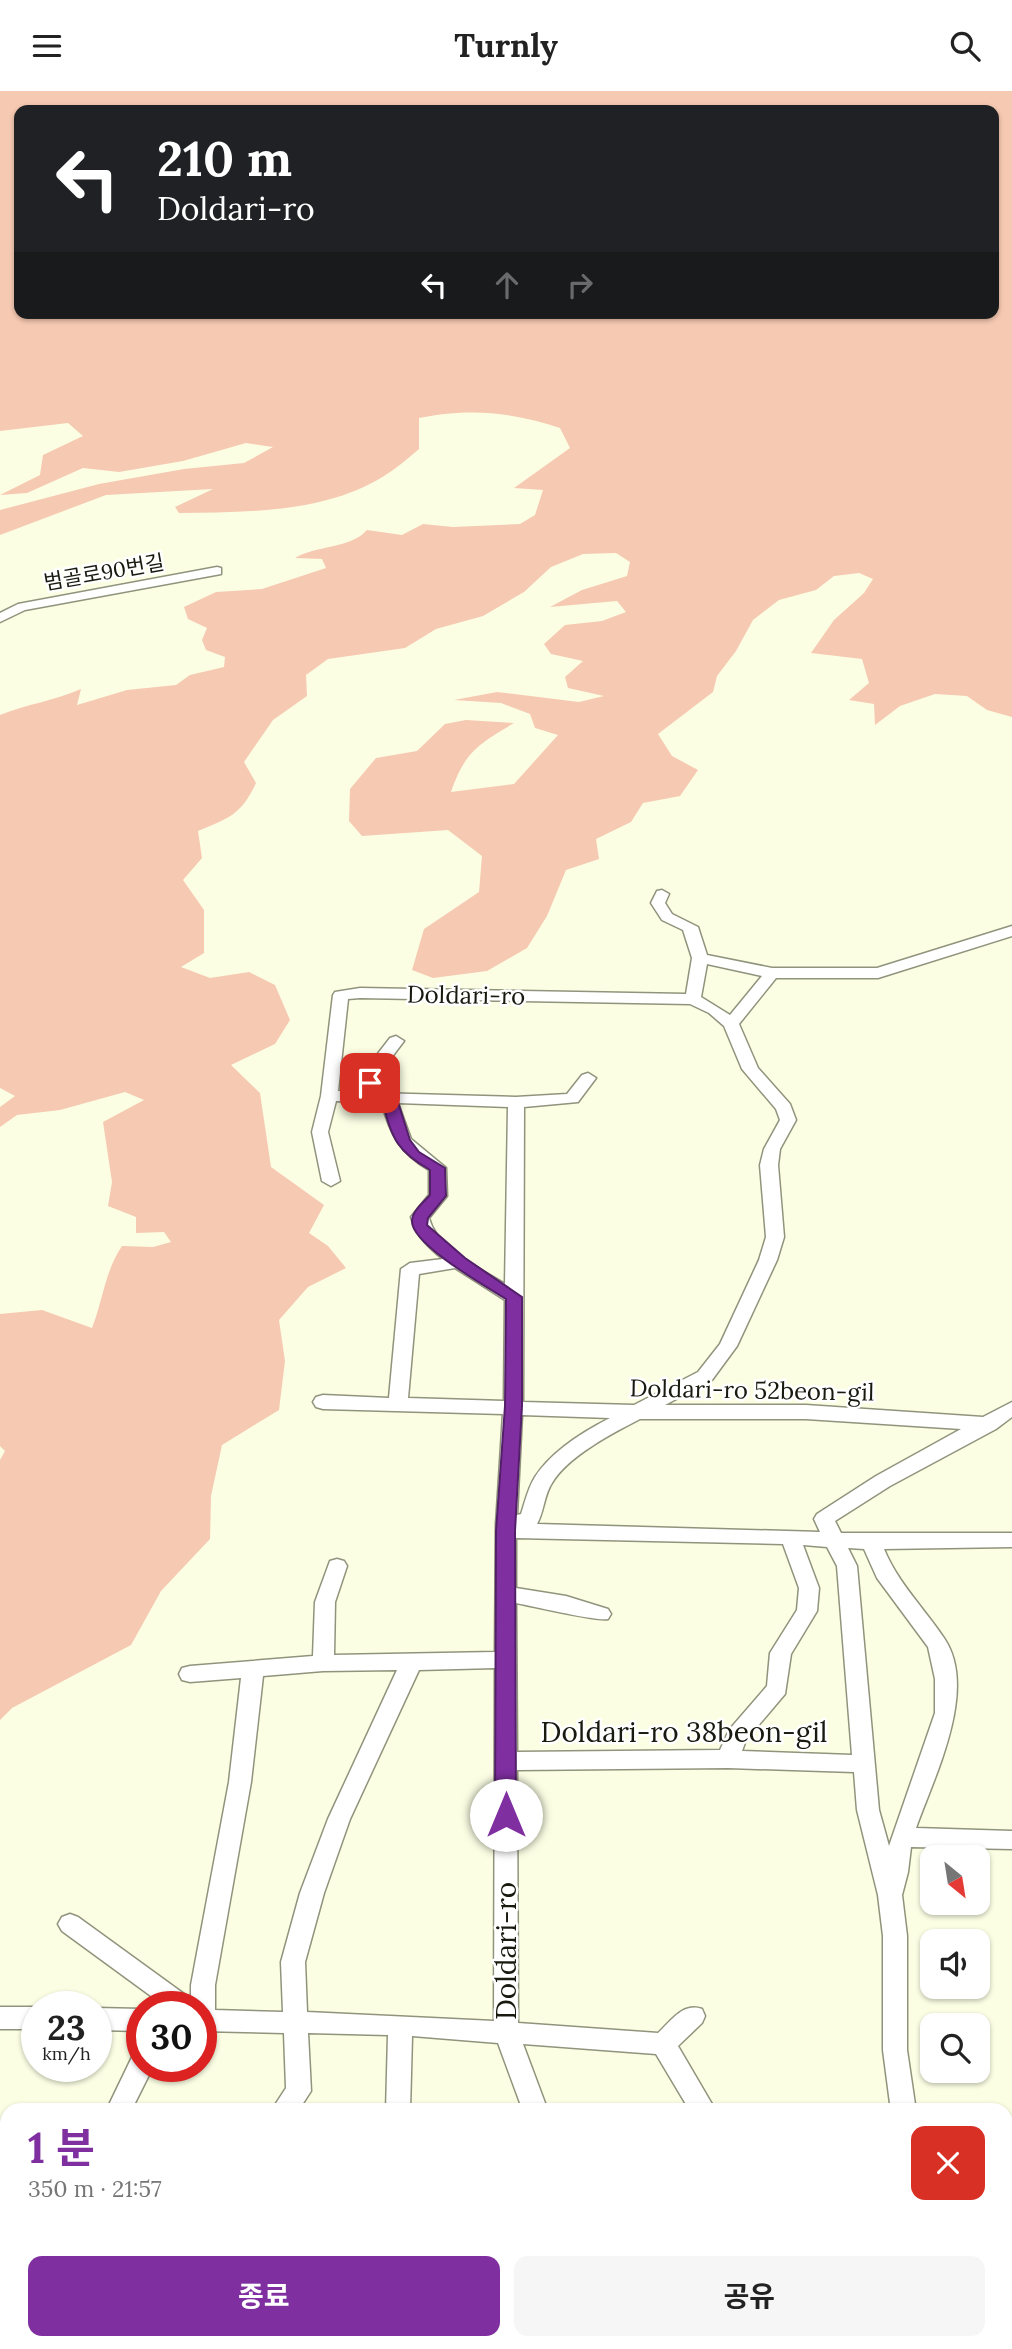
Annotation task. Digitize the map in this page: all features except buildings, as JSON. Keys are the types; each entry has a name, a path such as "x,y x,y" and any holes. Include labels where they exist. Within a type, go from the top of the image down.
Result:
{"street":[{"name":"범골로90번길","path":"0,618 22,607 217,571"},
{"path":"506,1528 529,1520 543,1480 561,1461 599,1432 705,1376 728,1346 768,1260 775,1237 769,1165 772,1149 788,1120 784,1108 750,1069 731,1024 715,1010 693,999 700,958 694,922 667,917 658,903 662,894"},
{"path":"700,958 772,973 877,974 1012,931"},
{"path":"731,1024 772,973"},
{"name":"Doldari-ro","path":"331,1181 320,1132 329,1096 341,995 360,993 693,999"},
{"name":"Doldari-ro","path":"366,1098 374,1069 396,1041"},
{"path":"329,1096 516,1102 572,1099 588,1078"},
{"path":"389,1099 397,1131 403,1142 414,1155 437,1168 438,1196 420,1217 419,1225 427,1236 459,1262 514,1297"},
{"name":"Doldari-ro","path":"516,1102 513,1406 506,1528 506,2033 533,2103"},
{"path":"398,1403 410,1269 459,1262"},
{"path":"323,1402 513,1406"},
{"name":"Doldari-ro 52beon-gil","path":"513,1406 636,1412 806,1412 989,1425"},
{"path":"903,2103 895,2050 895,1936 890,1895 868,1810 846,1566 824,1519 883,1481 989,1425 1012,1409"},
{"path":"506,1528 871,1542 1012,1540"},
{"path":"728,1759 737,1736 778,1688 782,1653 807,1611 809,1588 790,1537"},
{"path":"871,1542 884,1573 938,1645 946,1679 946,1713 901,1837 897,1873 890,1895"},
{"path":"323,1663 325,1601 337,1566"},
{"path":"507,1594 566,1604 601,1614"},
{"path":"190,1674 323,1663 506,1660"},
{"path":"289,2103 299,2091 293,1962 312,1893 339,1819 412,1661"},
{"path":"202,1991 240,1782 253,1668"},
{"name":"Doldari-ro 38beon-gil","path":"506,1761 728,1759 862,1764"},
{"path":"901,1837 1012,1840"},
{"path":"70,1924 161,1991"},
{"path":"217,2019 400,2025 663,2044 693,2017"},
{"path":"0,2018 21,2018"},
{"path":"398,2103 400,2025"},
{"path":"663,2044 699,2103"},
{"path":"122,2103 132,2082"}],"shaded area":[{"path":"0,91 1012,91 1012,717 987,710 967,696 935,694 900,706 875,725 874,704 849,700 869,683 862,659 811,653 834,620 864,593 873,579 859,573 834,576 816,590 779,600 753,620 736,651 717,676 713,692 658,734 672,756 698,770 680,796 643,803 631,822 596,839 599,859 566,870 547,916 527,948 487,971 433,978 412,970 424,929 479,892 482,856 448,830 362,836 349,821 350,789 376,758 417,751 445,724 466,720 514,723 475,750 462,767 451,792 514,784 558,735 535,728 530,714 501,703 454,700 497,692 579,702 604,696 568,688 565,677 583,661 551,654 544,644 565,625 602,621 626,612 617,601 550,607 582,590 627,576 630,562 616,553 583,554 551,567 524,592 483,616 436,629 405,648 328,659 306,675 307,696 273,720 244,762 256,783 245,802 226,819 198,831 202,858 183,880 204,910 204,953 181,967 210,978 249,972 275,985 290,1020 275,1044 231,1065 260,1093 271,1167 324,1205 309,1233 328,1246 346,1268 308,1287 279,1320 285,1361 279,1410 222,1445 211,1496 210,1539 161,1591 131,1645 12,1708 0,1720 0,1460 5,1451 0,1446 0,1314 42,1310 92,1328 108,1276 122,1246 153,1247 171,1242 164,1232 136,1233 136,1217 108,1206 112,1182 103,1122 144,1100 125,1092 60,1110 17,1115 0,1127 0,1107 15,1096 0,1088 0,715 81,689 77,705 127,690 176,685 190,675 224,667 225,657 206,650 202,640 207,628 188,619 184,607 216,592 262,589 326,568 322,559 295,558 352,541 367,530 402,535 423,524 453,527 520,524 535,515 543,490 514,488 570,448 560,428 542,423 491,413 438,415 419,418 419,449 402,463 384,476 337,497 311,504 258,511 179,513 175,507 213,489 106,495 0,535 0,510 99,484 184,469 244,463 273,447 246,443 183,461 119,472 83,468 27,493 0,495 40,475 43,455 83,436 68,423 0,431"}],"route":[{"path":"370,1083 366,1098 389,1099 397,1131 403,1142 414,1155 437,1168 438,1196 420,1217 419,1225 427,1236 459,1262 514,1297 513,1406 506,1531 506,1815"}]}
